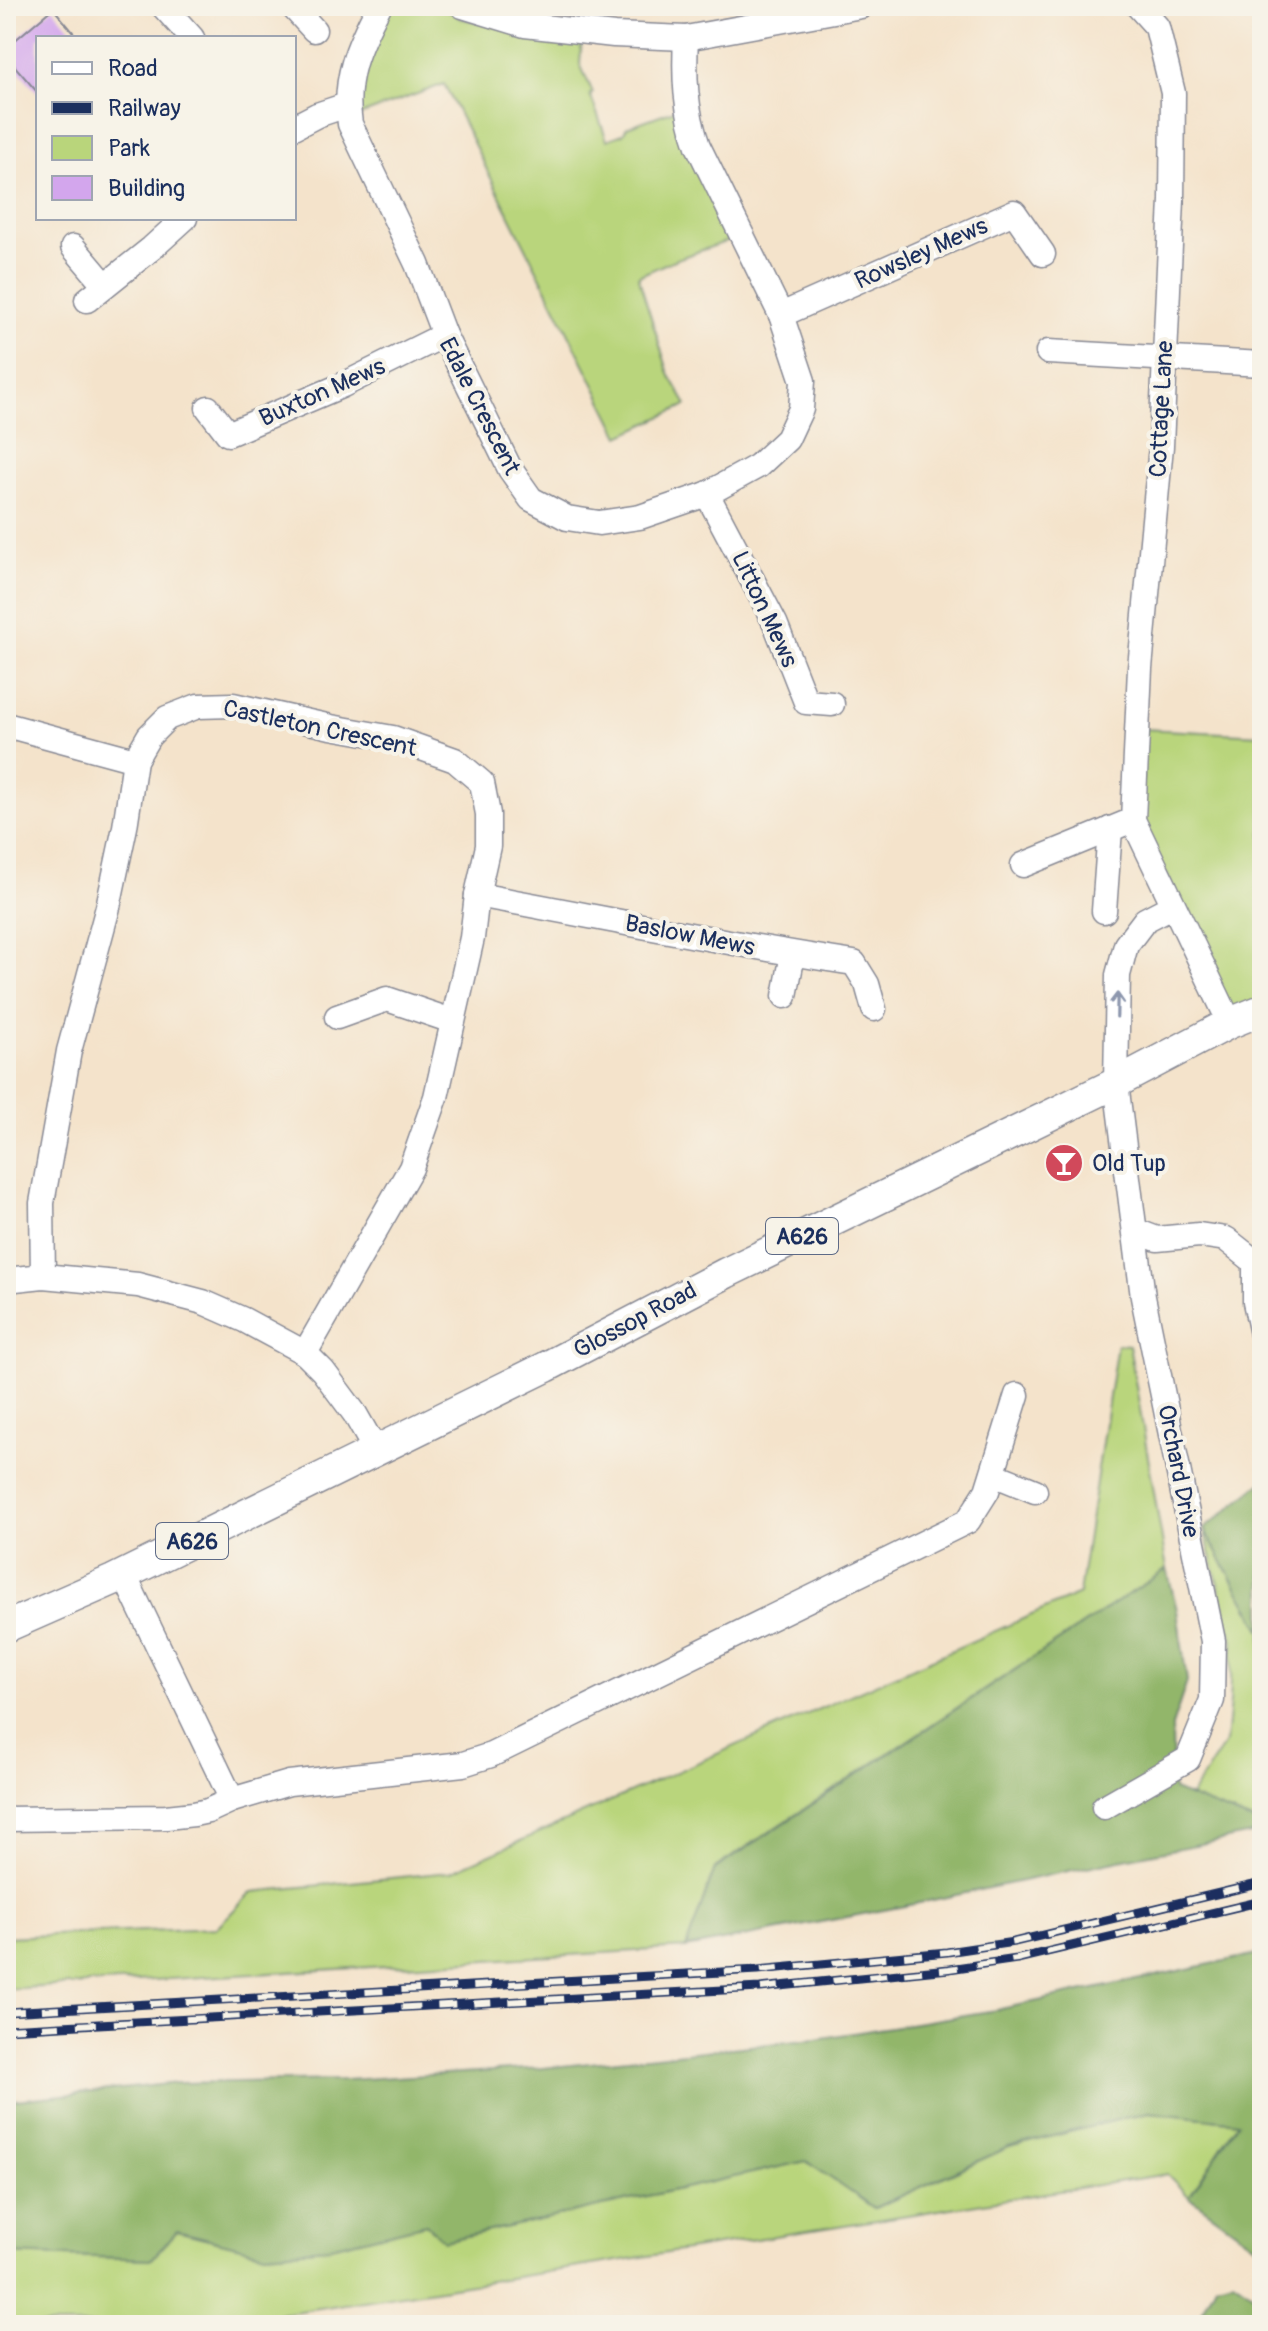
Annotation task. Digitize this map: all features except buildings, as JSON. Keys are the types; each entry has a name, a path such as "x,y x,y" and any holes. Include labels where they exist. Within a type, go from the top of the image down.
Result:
{"main road":[{"name":"Glossop Road","path":"6,1627 124,1575 546,1367 726,1273 1116,1083 1230,1023 1262,1010"}],"street":[{"path":"163,6 190,36"},
{"path":"292,6 314,30"},
{"name":"Edale Crescent","path":"379,6 350,72 347,105 350,124 417,264 444,335 510,469 531,499 567,518 599,523 640,517 707,494 758,466 787,439 801,409 803,381 781,315 698,146 691,125 684,82 686,38"},
{"path":"463,6 525,25 614,35 686,38 861,6"},
{"name":"Cottage Lane","path":"1104,911 1121,825 1140,668 1161,446 1172,200 1173,93 1157,27 1138,6"},
{"path":"296,126 347,105"},
{"name":"Rowsley Mews","path":"781,315 1014,212 1043,254"},
{"path":"73,247 96,292 183,220"},
{"name":"Buxton Mews","path":"208,408 228,434 343,385 444,335"},
{"path":"1048,352 1262,364"},
{"name":"Litton Mews","path":"707,494 775,623 806,702 832,704"},
{"name":"Castleton Crescent","path":"43,1276 42,1203 69,1051 108,907 135,760 149,736 167,718 198,706 233,705 393,738 455,760 482,783 488,814 488,846 477,895 472,938 436,1097 411,1168 305,1353"},
{"path":"6,725 135,760"},
{"path":"1023,865 1121,825"},
{"name":"Cottage Lane","path":"1121,825 1172,906 1230,1023"},
{"name":"Baslow Mews","path":"477,895 740,946 854,963 867,984 874,1009"},
{"path":"1116,1083 1118,975 1126,945 1145,920 1172,906"},
{"path":"785,996 793,954"},
{"path":"337,1017 387,999 452,1021"},
{"name":"Orchard Drive","path":"1104,1807 1188,1759 1212,1700 1213,1641 1143,1297 1116,1083"},
{"path":"1136,1231 1157,1239 1199,1235 1226,1239 1258,1261 1255,1302 1262,1334"},
{"path":"6,1280 43,1276 138,1285 203,1302 244,1320 305,1353 347,1403 376,1451"},
{"path":"6,1819 166,1817 208,1811 232,1800 289,1783 463,1764 491,1755 968,1521 987,1491 1017,1395"},
{"path":"993,1474 1035,1491"},
{"path":"124,1575 232,1800"}],"green space":[{"path":"389,6 440,6 460,18 523,33 582,38 580,64 593,93 590,94 607,140 623,134 627,127 682,107 734,239 638,276 669,374 687,405 620,436 444,84 355,117 357,76"},
{"path":"1144,729 1262,735 1262,1002 1232,1015 1139,816"},
{"path":"1117,1344 1129,1345 1167,1569 715,1868 686,1948 6,1989 6,1937 216,1928 252,1892 450,1872 1079,1594"},
{"path":"1262,1482 1262,1631 1204,1529"},
{"path":"1204,1529 1262,1631 1262,1825 1190,1797 1226,1742 1230,1702 1233,1641"},
{"path":"1167,1569 1177,1610 1187,1681 1172,1726 1173,1790 1262,1825 1262,1832 686,1948 715,1869"},
{"path":"1262,1953 1262,2250 1189,2197 1238,2122 1149,2112 1009,2147 874,2208 806,2161 444,2241 426,2224 327,2248 265,2253 177,2231 152,2259 6,2254 6,2101 178,2083 345,2080 543,2068 816,2039 996,2010"},
{"path":"1149,2112 1238,2122 1189,2197 1167,2174 212,2325 6,2325 6,2254 152,2259 177,2231 265,2253 327,2248 426,2224 444,2241 806,2161 875,2208 1009,2147"},
{"path":"1233,2280 1262,2300 1262,2325 1185,2325 1199,2318 1216,2284"}],"railway":[{"path":"6,2012 758,1970 947,1952 1014,1942 1262,1883"},
{"path":"6,2029 760,1988 949,1969 1017,1959 1262,1901"}],"place":[{"name":"Old Tup","path":"1064,1163"}]}
